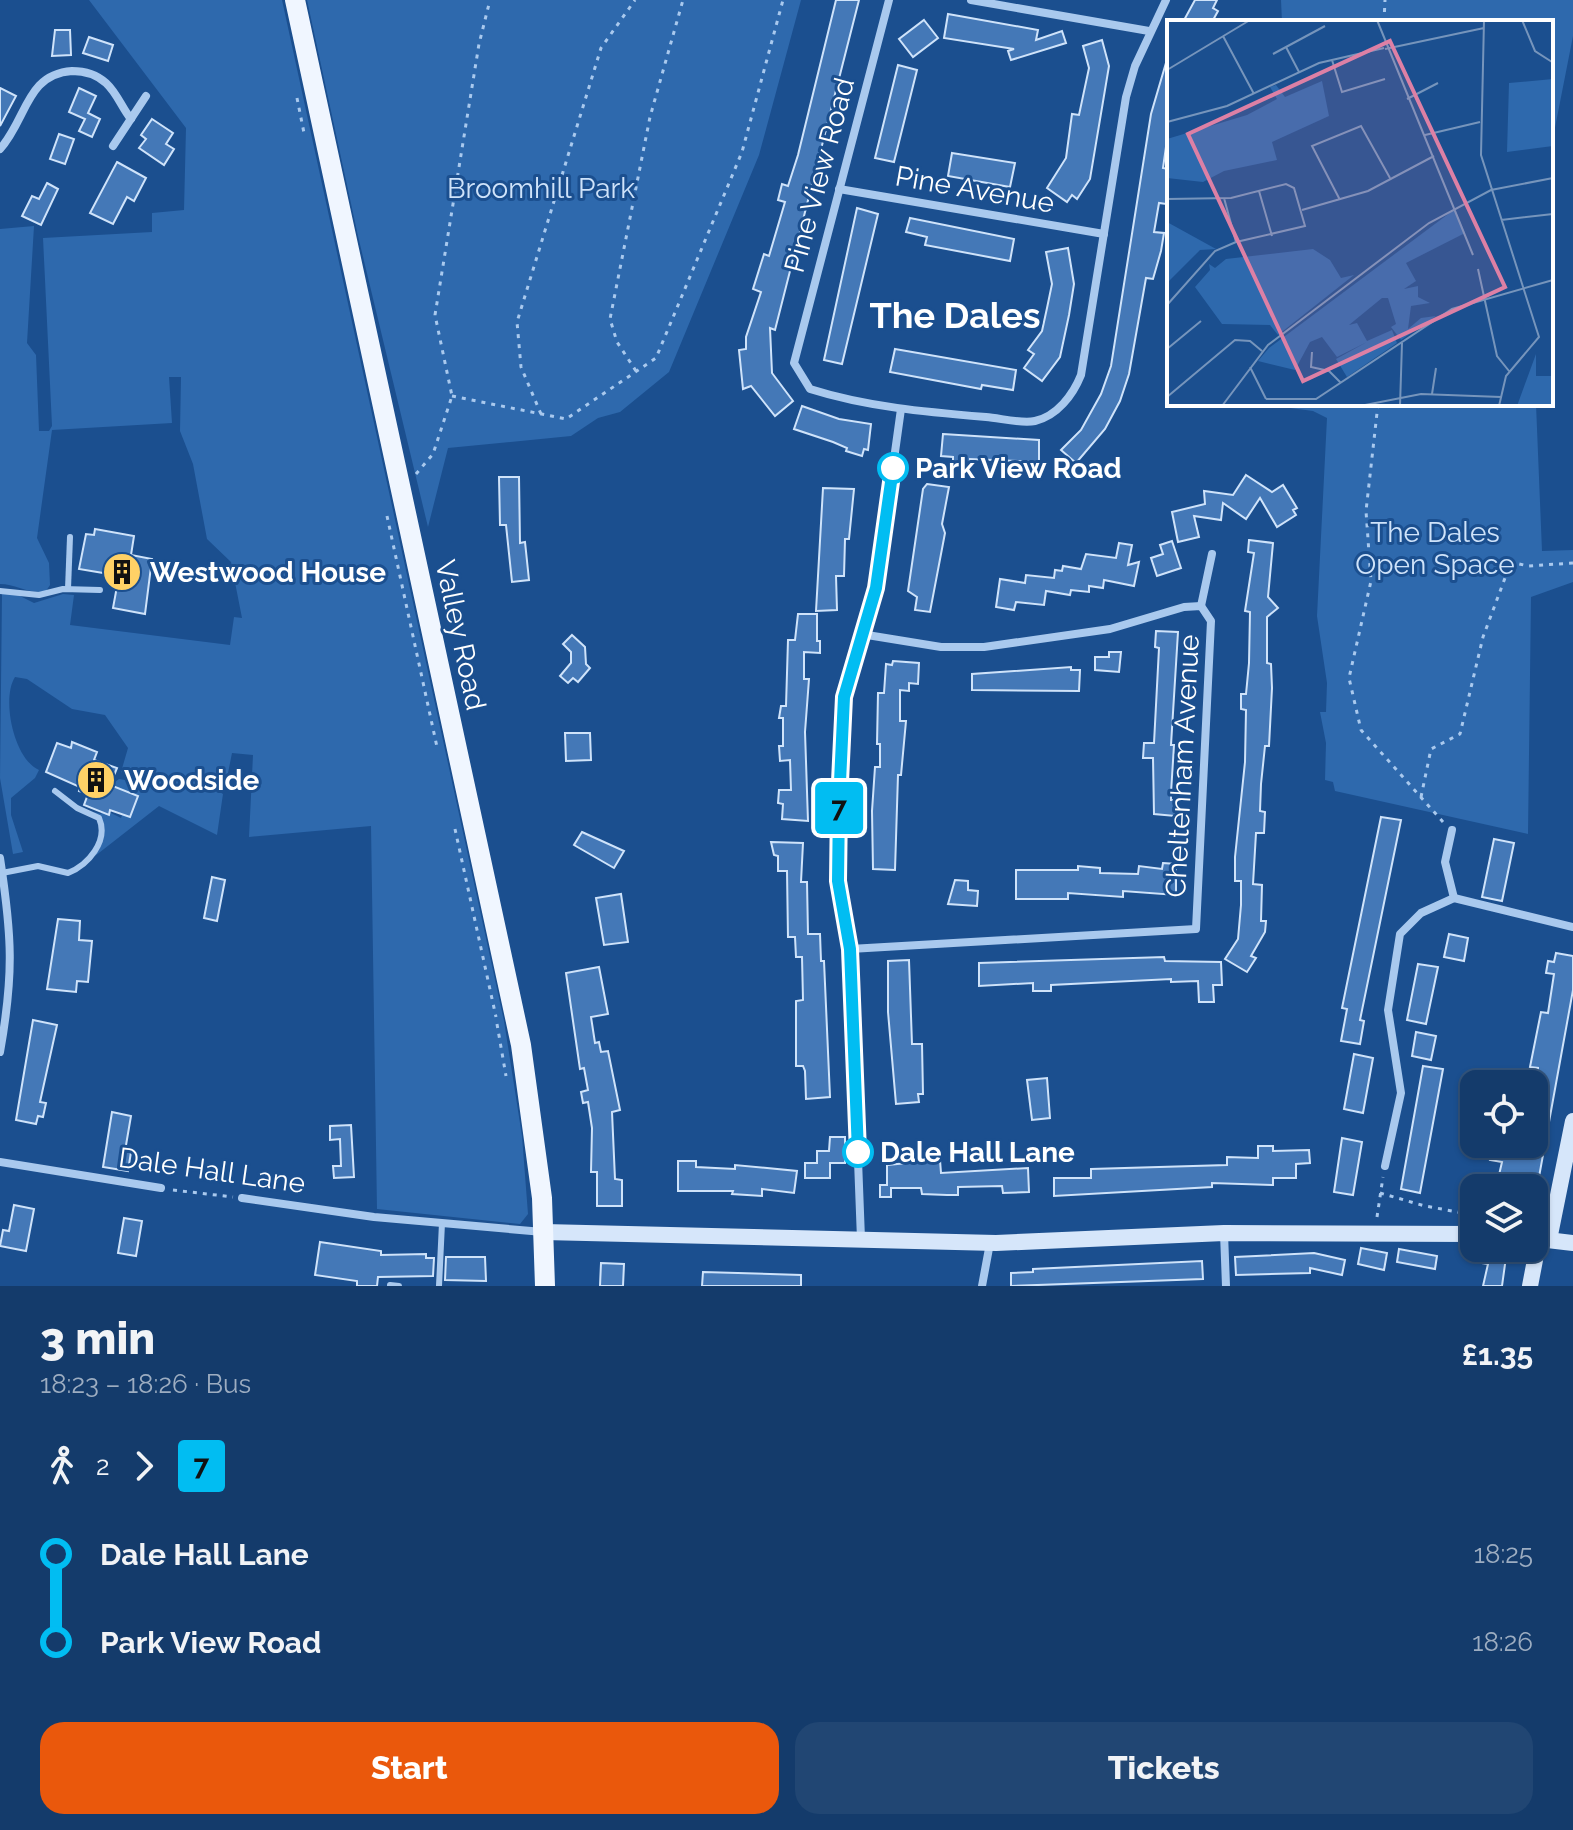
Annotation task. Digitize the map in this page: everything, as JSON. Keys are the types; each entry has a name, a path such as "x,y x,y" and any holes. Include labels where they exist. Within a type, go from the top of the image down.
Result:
{"main road":[{"name":"Valley Road","path":"295,0 521,1045 536,1145 544,1232 545,1286"}],"street":[{"name":"Pine View Road","path":"889,0 794,363 810,389 901,409"},
{"path":"971,0 1149,31"},
{"path":"861,1239 850,949 838,881 844,697 876,588 901,409 1034,421 1062,404 1073,393 1081,375 1126,97 1149,31 1166,0"},
{"path":"0,149 38,85 54,73 80,71 97,76 110,86 131,119"},
{"path":"113,146 146,96"},
{"name":"Pine Avenue","path":"839,189 1104,234"},
{"path":"1201,606 1212,554"},
{"name":"Cheltenham Avenue","path":"850,949 1196,929 1211,621 1201,606 1184,607 1110,629 984,647 941,647 861,634"},
{"path":"1452,830 1445,862 1454,898"},
{"path":"0,858 13,953 11,991 0,1052"},
{"path":"1385,1166 1401,1093 1388,1010 1400,934 1421,913 1454,898 1573,927"},
{"path":"1548,1213 1572,1126"},
{"name":"Dale Hall Lane","path":"0,1162 161,1188"},
{"name":"Dale Hall Lane","path":"242,1198 321,1211 544,1232 990,1242 1224,1233 1460,1234"},
{"path":"1224,1233 1226,1286"},
{"path":"1548,1240 1573,1243"},
{"path":"982,1286 990,1242"},
{"path":"1530,1286 1536,1262"}],"lane":[{"path":"68,589 70,537"},
{"path":"0,591 39,595 68,589 100,590"},
{"path":"2,873 38,866 68,873 92,856 102,829 99,818 77,808 55,791"},
{"path":"439,1286 442,1223"},
{"path":"390,1285 399,1286"}],"path":[{"path":"416,474 433,454 452,396 435,315 479,44 490,0"},
{"path":"541,414 521,367 517,322 601,48 635,0"},
{"path":"636,371 617,342 610,319 650,117 683,0"},
{"path":"452,396 566,419 656,358 742,152 783,0"},
{"path":"1384,20 1385,0"},
{"path":"295,89 307,145"},
{"path":"1378,406 1366,511 1371,581 1349,678 1361,730 1420,799 1452,830"},
{"path":"384,503 440,759"},
{"path":"1420,799 1431,749 1460,734 1483,637 1511,562 1528,566 1573,563"},
{"path":"453,818 507,1082"},
{"path":"1374,1231 1385,1166"},
{"name":"Dale Hall Lane","path":"161,1188 242,1198"},
{"path":"1380,1193 1460,1212"}],"green space":[{"path":"89,0 282,0 504,1021 522,1136 528,1214 520,1224 377,1209 371,826 249,837 253,755 232,753 228,773 220,778 218,791 223,794 217,835 159,806 95,856 101,826 94,812 101,814 103,809 121,818 129,797 100,793 119,779 125,780 127,775 121,772 128,748 105,715 72,709 27,679 15,677 9,699 12,728 23,754 39,770 35,778 11,798 11,815 23,852 13,854 0,778 2,593 14,593 34,603 63,594 74,595 70,625 230,645 234,617 242,618 231,562 207,539 193,464 180,431 181,377 169,377 172,423 52,430 37,538 49,563 50,585 46,591 40,592 0,584 0,229 34,226 27,343 36,355 39,431 49,431 52,426 43,238 152,232 152,213 184,210 186,128"},
{"name":"Broomhill Park","path":"307,0 801,0 759,155 669,372 620,412 598,418 571,436 448,448 428,527 358,236"},
{"path":"1281,0 1573,0 1573,36 1553,138 1553,20 1282,20"},
{"name":"The Dales Open Space","path":"1275,406 1536,406 1542,551 1573,550 1573,582 1531,597 1528,834 1335,791 1333,782 1325,780 1326,743 1320,712 1326,712 1327,683 1317,616 1327,418 1313,411"}],"building":[{"path":"836,0 859,0 775,330 770,328 772,373 793,401 775,416 751,386 743,389 739,350 746,349 746,337 761,292 753,289 764,254 769,256 785,202 778,200 782,184 788,186 798,155"},
{"path":"1195,0 1217,0 1213,8 1218,11 1213,20 1184,20"},
{"path":"948,14 1038,30 1036,40 1062,31 1066,43 1011,60 1008,51 1014,49 944,38"},
{"path":"924,20 938,38 913,57 899,39"},
{"path":"55,30 70,30 71,55 52,56"},
{"path":"89,37 113,45 108,61 83,53"},
{"path":"1102,40 1109,66 1090,179 1077,199 1072,195 1067,202 1047,188 1066,158 1072,114 1079,115 1089,68 1083,46"},
{"path":"1167,59 1167,140 1163,168 1167,169 1167,202 1159,203 1154,232 1164,233 1161,251 1153,279 1146,278 1129,374 1120,401 1105,429 1076,463 1061,450 1081,430 1101,394 1111,366 1151,114"},
{"path":"898,65 917,70 894,162 875,158"},
{"path":"0,88 16,96 0,126"},
{"path":"79,88 96,96 88,113 100,119 92,137 79,131 85,119 69,112"},
{"path":"152,119 173,133 166,144 174,149 164,165 139,148 146,139 141,135"},
{"path":"59,134 74,139 65,164 50,159"},
{"path":"952,153 1015,163 1010,187 948,176"},
{"path":"117,162 146,178 134,201 127,197 113,224 90,213"},
{"path":"47,183 58,189 41,225 22,216 32,196 39,199"},
{"path":"857,208 878,214 842,364 824,360"},
{"path":"910,218 1014,239 1010,261 925,245 927,237 906,232"},
{"path":"1068,248 1074,284 1069,315 1060,357 1042,381 1024,368 1034,354 1028,350 1042,331 1052,284 1046,252"},
{"path":"895,349 1016,370 1013,390 982,385 981,389 890,372"},
{"path":"802,406 839,419 871,424 868,450 864,449 862,456 794,429"},
{"path":"943,434 1039,440 1039,462 970,459 970,464 953,462 953,457 941,456"},
{"path":"1246,475 1272,492 1283,485 1297,508 1293,510 1296,515 1277,527 1260,498 1246,519 1223,503 1221,520 1194,516 1199,537 1178,542 1172,512 1205,504 1204,491 1233,495"},
{"path":"499,477 519,477 520,543 525,542 529,580 512,582 506,525 500,525"},
{"path":"927,484 949,487 942,524 945,533 930,612 915,610 917,597 908,591 923,489"},
{"path":"823,488 854,489 849,539 845,539 844,576 836,576 837,610 816,611"},
{"name":"Westwood House","path":"95,529 134,536 131,555 152,559 145,614 113,608 118,581 109,574 79,569 86,534 94,535"},
{"path":"1249,540 1273,543 1268,597 1278,608 1267,617 1267,663 1271,664 1272,688 1269,746 1265,746 1261,784 1260,811 1265,812 1264,833 1256,833 1253,884 1262,885 1261,921 1266,921 1265,932 1251,956 1256,958 1247,972 1225,959 1238,939 1241,905 1241,881 1235,881 1235,857 1245,762 1246,710 1241,709 1241,694 1246,694 1249,663 1250,612 1245,611 1254,553 1248,552"},
{"path":"1172,541 1181,568 1157,576 1151,558 1163,554 1160,545"},
{"path":"1119,543 1132,545 1128,565 1139,562 1134,586 1104,580 1103,588 1089,586 1089,592 1071,590 1070,595 1046,591 1044,605 1016,602 1014,610 996,607 1000,579 1025,583 1026,575 1054,578 1055,570 1062,571 1063,566 1081,569 1086,554 1116,558"},
{"path":"798,614 817,614 817,641 820,641 820,653 804,652 804,679 809,679 805,732 808,821 782,819 783,804 778,803 779,790 791,790 790,760 780,761 783,718 779,718 781,706 786,706 788,640 795,640"},
{"path":"1156,631 1178,632 1171,745 1174,745 1171,800 1177,800 1175,816 1154,814 1153,758 1143,758 1144,743 1154,743 1159,648 1155,647"},
{"path":"572,635 585,647 586,664 590,668 578,682 573,678 568,683 560,676 571,663 571,652 563,644"},
{"path":"1109,652 1121,652 1119,672 1095,670 1095,657 1109,657"},
{"path":"893,661 919,663 918,684 909,683 909,691 900,690 900,721 906,721 901,775 898,775 895,870 873,869 872,811 875,767 880,767 878,693 884,693 886,664 892,665"},
{"path":"1071,667 1071,670 1080,670 1079,691 972,690 972,674"},
{"path":"565,733 590,733 591,760 566,761"},
{"name":"Woodside","path":"72,742 97,752 94,760 117,768 110,785 138,796 130,817 110,810 109,815 84,805 88,794 79,791 80,787 46,772 57,743 71,748"},
{"path":"1381,817 1401,820 1360,1020 1364,1021 1360,1044 1341,1041 1347,1009 1342,1008"},
{"path":"582,832 624,851 614,868 574,845"},
{"path":"1494,839 1514,843 1502,901 1482,897"},
{"path":"771,842 803,843 801,882 807,882 808,934 820,934 821,961 824,961 830,1097 806,1099 805,1071 803,1066 796,1066 796,1001 803,1000 802,957 796,957 795,937 788,937 787,871 778,871 778,856 774,855"},
{"path":"1163,863 1176,864 1176,895 1123,891 1123,897 1068,893 1068,899 1016,899 1016,870 1078,870 1078,866 1100,868 1100,873 1138,874 1139,866 1162,869"},
{"path":"212,877 225,880 217,921 204,918"},
{"path":"955,880 968,881 968,890 978,891 977,906 948,904"},
{"path":"621,894 628,942 604,945 596,898"},
{"path":"58,919 80,921 79,940 92,941 88,982 77,981 76,992 47,989"},
{"path":"1449,934 1468,938 1464,961 1444,957"},
{"path":"1556,953 1573,956 1573,990 1548,1128 1548,1070 1530,1067 1541,1012 1548,1013 1554,974 1546,973 1548,961 1554,962"},
{"path":"1164,957 1165,961 1221,962 1222,985 1213,985 1214,1002 1199,1002 1198,981 1171,982 1171,979 1051,985 1051,991 1033,991 1033,983 979,986 979,963"},
{"path":"909,960 912,1044 922,1044 923,1094 918,1094 919,1102 896,1104 888,1012 888,961"},
{"path":"1418,964 1438,967 1426,1024 1407,1020"},
{"path":"599,967 608,1014 591,1017 595,1043 599,1042 601,1052 608,1051 620,1110 612,1112 615,1179 622,1180 622,1206 597,1206 597,1172 591,1172 592,1128 588,1102 583,1103 581,1092 588,1090 584,1068 580,1069 566,973"},
{"path":"33,1020 57,1025 40,1102 46,1103 43,1117 38,1116 36,1124 16,1120"},
{"path":"1416,1032 1436,1036 1431,1060 1412,1056"},
{"path":"1354,1054 1373,1058 1363,1113 1344,1109"},
{"path":"1423,1066 1443,1069 1420,1193 1401,1189"},
{"path":"1047,1078 1050,1118 1032,1120 1027,1080"},
{"path":"112,1112 131,1116 125,1151 131,1152 128,1171 103,1167"},
{"path":"351,1125 354,1177 334,1178 333,1166 341,1166 340,1139 330,1140 330,1126"},
{"path":"830,1137 845,1137 845,1163 830,1163 830,1178 805,1178 805,1163 817,1163 817,1151 829,1151"},
{"path":"1342,1138 1362,1142 1353,1195 1334,1192"},
{"path":"1258,1146 1273,1146 1273,1151 1309,1150 1310,1163 1296,1164 1296,1178 1273,1178 1273,1185 1212,1183 1212,1187 1054,1196 1054,1178 1091,1178 1091,1169 1227,1165 1227,1157 1258,1158"},
{"path":"1542,1158 1540,1174 1499,1174 1502,1162 1490,1160"},
{"path":"940,1160 941,1173 1028,1168 1029,1192 1003,1193 1002,1186 958,1187 958,1195 947,1195 922,1194 921,1188 891,1188 891,1197 880,1197 880,1185 887,1185 887,1165"},
{"path":"678,1161 696,1161 696,1167 735,1169 735,1165 797,1171 794,1193 762,1189 762,1196 732,1194 733,1191 678,1191"},
{"path":"14,1205 34,1209 26,1251 0,1246 3,1230 9,1231"},
{"path":"124,1218 142,1221 136,1256 118,1253"},
{"path":"320,1242 381,1251 381,1255 426,1254 426,1258 434,1258 433,1276 378,1277 377,1286 357,1286 357,1281 315,1275"},
{"path":"1361,1248 1387,1253 1384,1270 1358,1264"},
{"path":"1399,1249 1437,1256 1435,1269 1397,1262"},
{"path":"1314,1253 1345,1260 1342,1275 1310,1268 1310,1273 1236,1275 1235,1257"},
{"path":"446,1257 485,1257 486,1281 445,1280"},
{"path":"1202,1261 1203,1279 1011,1286 1011,1273 1033,1272 1033,1269"},
{"path":"1505,1262 1502,1286 1483,1286 1488,1264 1481,1263"},
{"path":"601,1263 624,1264 623,1286 600,1286"},
{"path":"703,1272 801,1275 801,1286 702,1286"}],"bus line":[{"name":"7","path":"858,1152 850,949 838,881 844,697 876,588 893,468"}],"place":[{"name":"Park View Road","path":"893,468"},
{"name":"Westwood House","path":"122,572"},
{"name":"Woodside","path":"96,780"},
{"name":"Dale Hall Lane","path":"858,1152"}],"district":[{"name":"The Dales","path":"955,315"}]}
